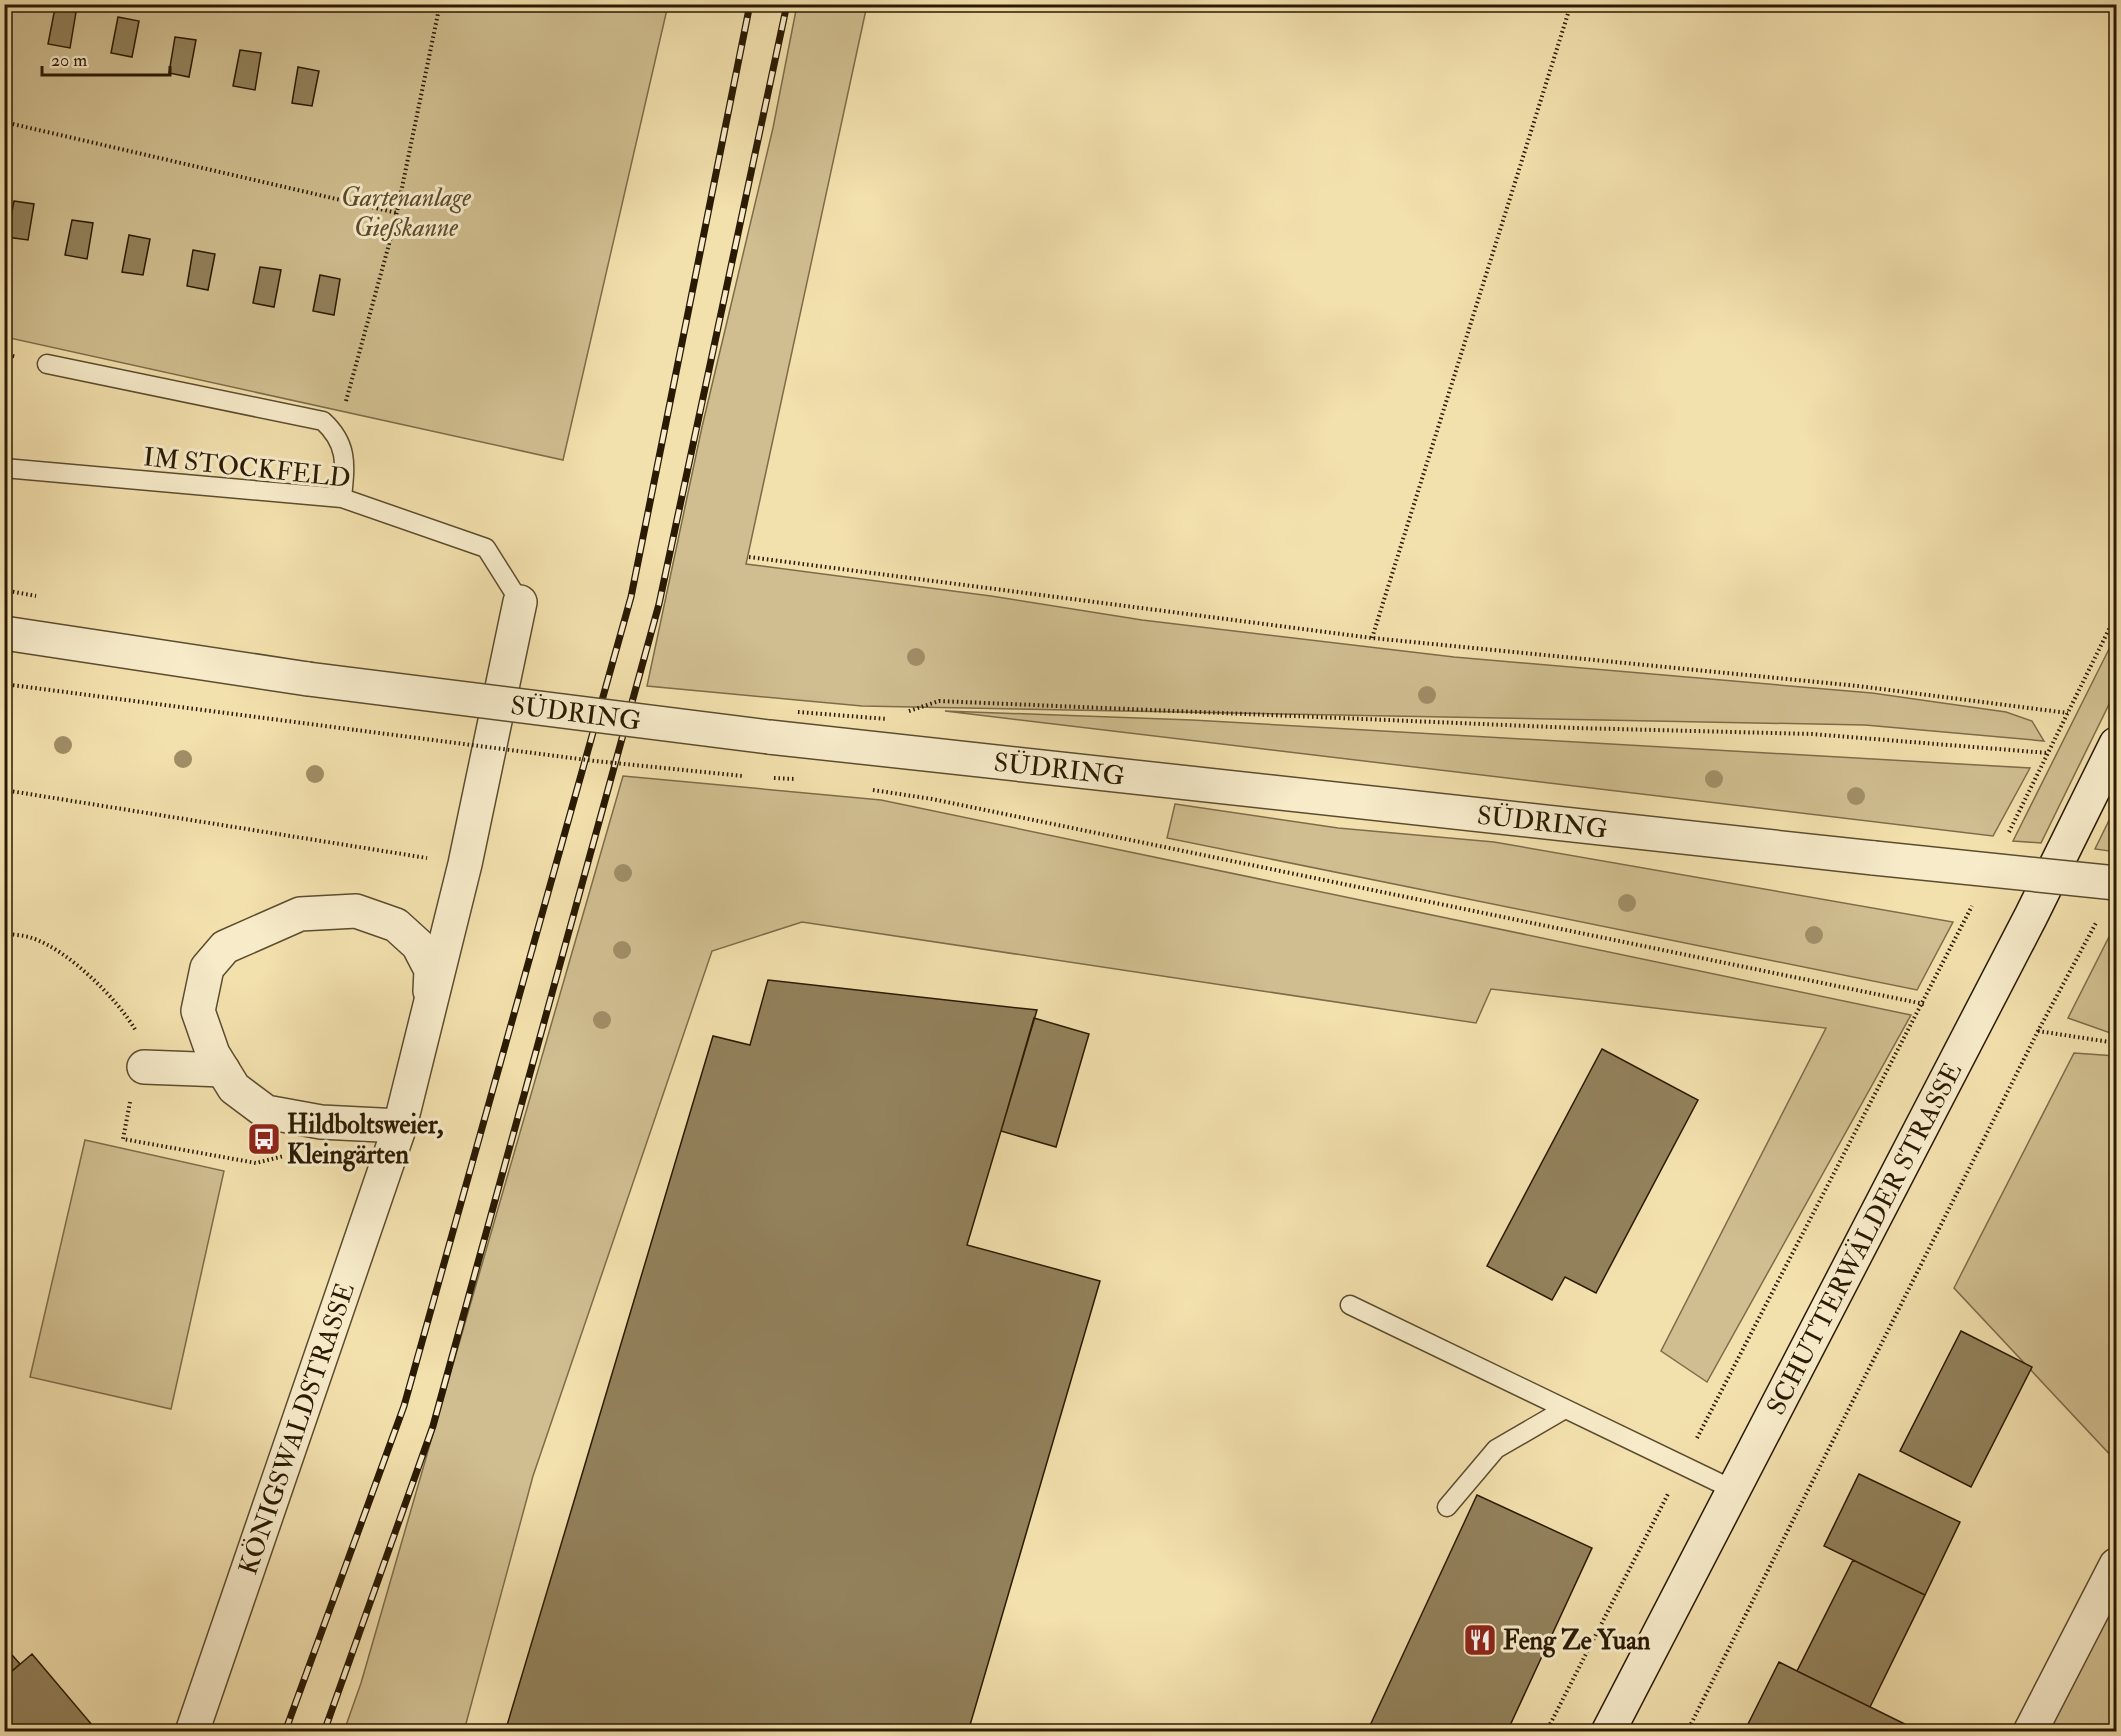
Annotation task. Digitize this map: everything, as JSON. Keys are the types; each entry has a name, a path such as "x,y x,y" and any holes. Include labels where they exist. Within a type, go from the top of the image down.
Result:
{"street":[{"name":"KÖNIGSWALDSTRASSE","path":"192,1731 400,1125 465,864 519,602"},
{"name":"SÜDRING","path":"4,633 308,679 770,737 2116,883"},
{"name":"SCHUTTERWÄLDER STRASSE","path":"1608,1731 2031,916 2116,744"},
{"name":"KÖNIGSWALDSTRASSE","path":"400,1125 321,1122 266,1112 234,1088 213,1054 198,1011 207,968 225,947 300,914 356,911 396,925 418,945 431,970 430,1002"},
{"path":"144,1068 223,1070"},
{"path":"2030,1731 2116,1565"}],"lane":[{"path":"47,364 323,421 337,434 345,459 342,498"},
{"name":"IM STOCKFELD","path":"4,468 342,498 486,548 519,602"},
{"path":"1350,1305 1734,1490"},
{"path":"1447,1507 1496,1449 1565,1408"}],"path":[{"path":"337,434 397,213 440,4"},
{"path":"1372,638 1571,4"},
{"path":"4,122 397,213"},
{"path":"749,557 1372,638 1858,686 2068,713"},
{"path":"2007,836 2116,615"},
{"path":"4,684 677,770 748,776"},
{"path":"908,712 939,701 1576,728 1812,734 2048,753"},
{"path":"887,720 897,716"},
{"path":"772,777 807,781"},
{"path":"864,789 932,799 1924,1004"},
{"path":"4,790 465,864"},
{"path":"1546,1731 1924,1004 1976,899"},
{"path":"1687,1731 2038,1031 2100,915"},
{"path":"2038,1031 2116,1043"}],"green space":[{"name":"Gartenanlage Gießkanne","path":"5,5 668,5 563,460 5,337"},
{"path":"797,5 867,5 746,564 991,596 1142,620 1454,657 1872,693 2006,712 2032,721 2044,741 1865,725 862,706 647,686 702,427 773,128"},
{"path":"2116,635 2116,690 2041,843 2013,841"},
{"path":"945,711 1192,720 2030,768 1993,836"},
{"path":"623,776 881,800 1911,1015 1707,1382 1661,1351 1826,1028 1491,989 1476,1023 802,922 712,951 533,1476 464,1731 344,1731 361,1683"},
{"path":"1175,804 1338,828 1494,842 1953,922 1917,990 1167,838"},
{"path":"2116,806 2116,852 2095,849"},
{"path":"2116,923 2116,1035 2068,1018"},
{"path":"2074,1053 2116,1056 2116,1461 1954,1288"},
{"path":"85,1140 224,1171 171,1409 30,1377"},
{"path":"2116,1541 2116,1731 2018,1731"}],"building":[{"path":"4,4 13,4 8,30 4,30"},
{"path":"55,8 76,12 70,48 48,44"},
{"path":"118,17 139,21 132,57 111,53"},
{"path":"175,37 196,40 189,77 169,73"},
{"path":"240,50 261,53 255,90 233,86"},
{"path":"298,67 319,71 312,106 292,103"},
{"path":"14,201 34,204 28,240 7,237"},
{"path":"72,220 93,223 87,259 65,255"},
{"path":"129,235 150,239 143,275 122,272"},
{"path":"193,250 215,254 208,290 187,286"},
{"path":"260,267 281,270 274,307 253,303"},
{"path":"320,275 340,279 334,315 313,311"},
{"path":"768,980 1037,1010 967,1245 1100,1281 968,1732 505,1732 713,1036 750,1045"},
{"path":"1034,1018 1089,1034 1056,1147 1001,1131"},
{"path":"1602,1049 1698,1100 1596,1293 1565,1277 1552,1300 1487,1266"},
{"path":"1961,1331 2032,1367 1971,1487 1900,1451"},
{"path":"1859,1474 1960,1522 1925,1595 1824,1546"},
{"name":"Feng Ze Yuan","path":"1477,1495 1592,1548 1507,1732 1367,1732"},
{"path":"1853,1560 1925,1595 1870,1707 1797,1671"},
{"path":"4,1646 20,1664 4,1678"},
{"path":"32,1654 98,1732 4,1732 4,1678"},
{"path":"1779,1662 1921,1732 1747,1732 1745,1730"}],"railway":[{"path":"285,1732 404,1406 631,597 750,4"},
{"path":"324,1732 433,1426 659,604 787,4"}],"place":[{"name":"Hildboltsweier, Kleingärten","path":"264,1139"},
{"name":"Feng Ze Yuan","path":"1480,1640"}]}
